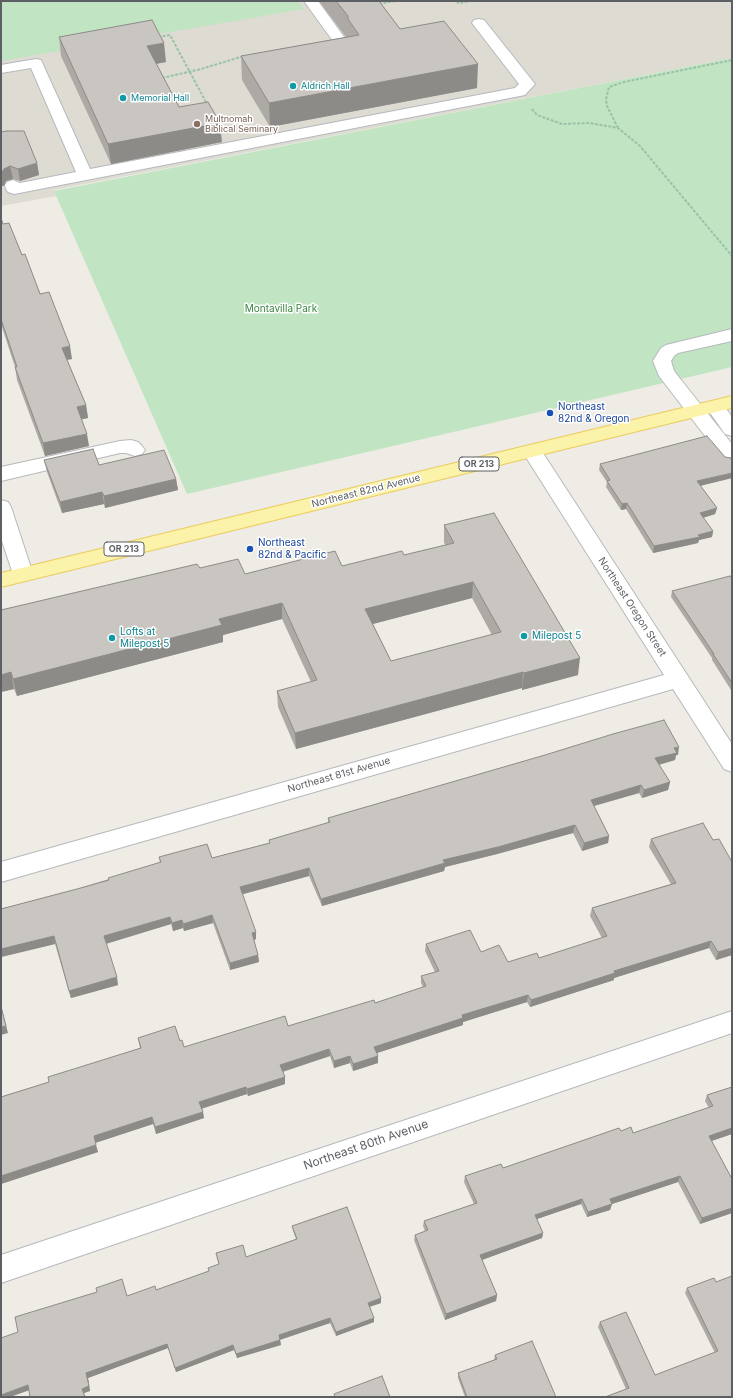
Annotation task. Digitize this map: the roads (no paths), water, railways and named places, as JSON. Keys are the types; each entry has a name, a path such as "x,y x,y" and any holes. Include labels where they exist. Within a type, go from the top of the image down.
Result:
{"main road":[{"name":"Northeast 82nd Avenue","path":"1,580 714,407"}],"street":[{"path":"311,1 340,42"},
{"path":"13,185 14,189 520,92 527,84 478,23"},
{"path":"1,69 36,63 86,175"},
{"path":"732,335 672,349 667,352 662,361 665,372 714,407 732,430"},
{"path":"714,407 731,453"},
{"path":"1,474 120,447 131,446 135,450"},
{"name":"Northeast Oregon Street","path":"532,451 678,679 724,735 732,763"},
{"path":"1,507 23,574"},
{"name":"Northeast 81st Avenue","path":"1,872 678,679"},
{"name":"Northeast 80th Avenue","path":"1,1269 732,1022"}],"place":[{"name":"Aldrich Hall","path":"293,86"},
{"name":"Memorial Hall","path":"123,98"},
{"name":"Multnomah Biblical Seminary","path":"197,124"},
{"name":"Northeast 82nd & Oregon","path":"550,413"},
{"name":"Northeast 82nd & Pacific","path":"250,549"},
{"name":"Milepost 5","path":"524,636"},
{"name":"Lofts at Milepost 5","path":"112,638"}],"park label":[{"name":"Montavilla Park","path":"281,309"}]}
